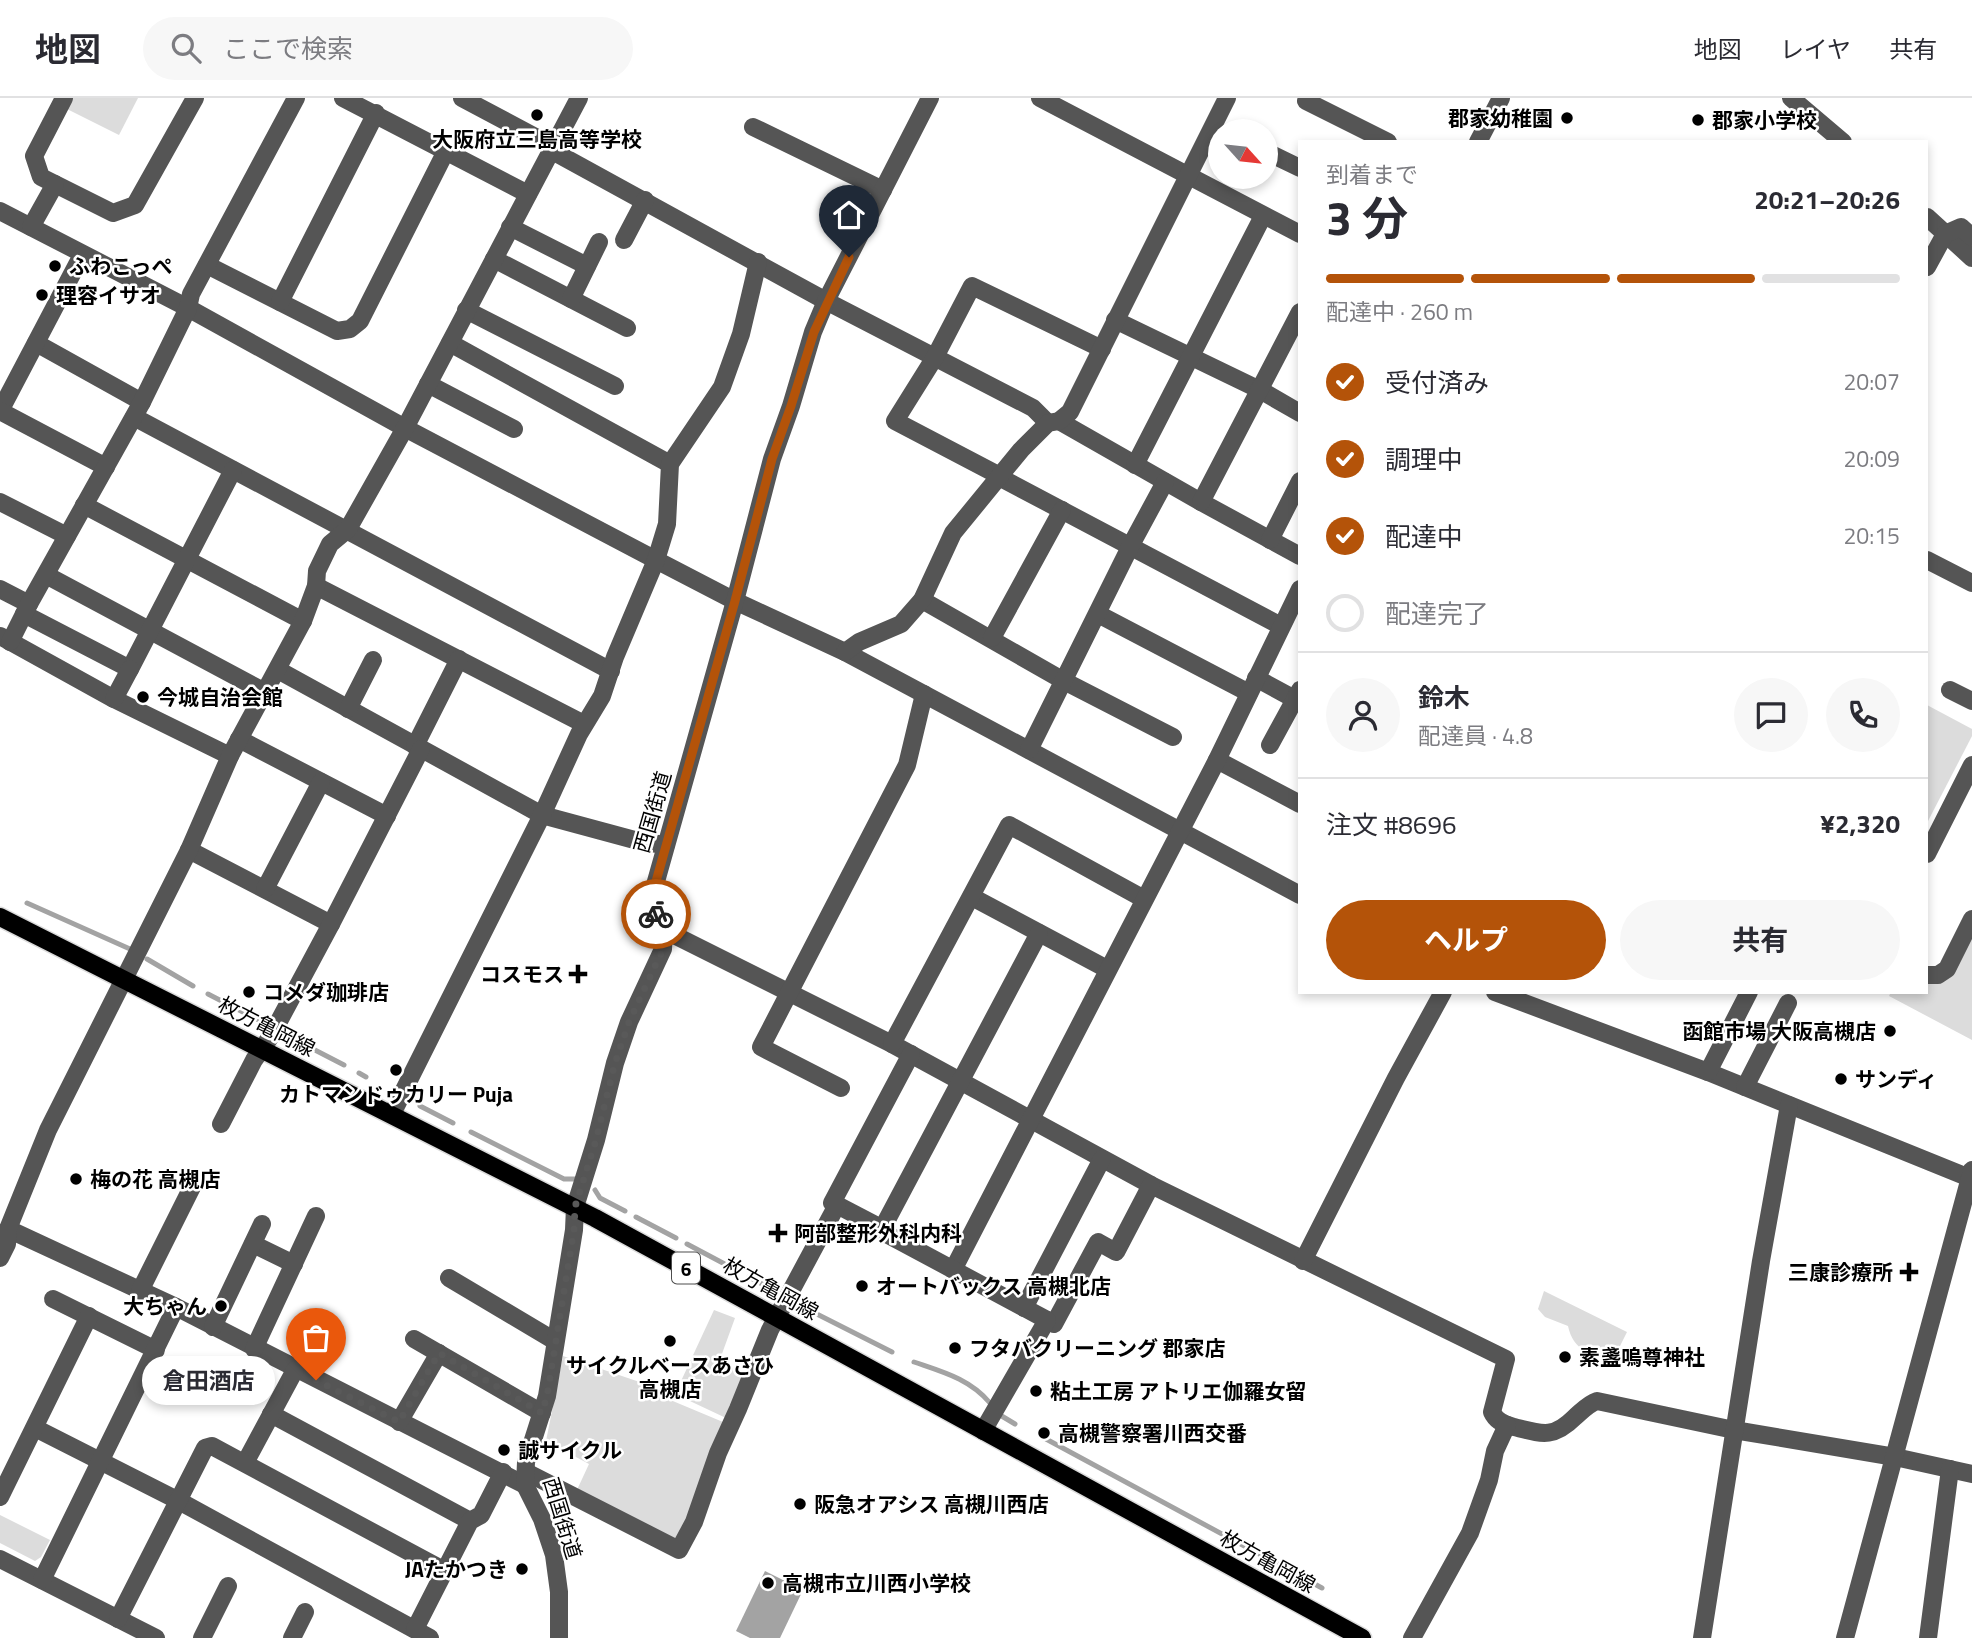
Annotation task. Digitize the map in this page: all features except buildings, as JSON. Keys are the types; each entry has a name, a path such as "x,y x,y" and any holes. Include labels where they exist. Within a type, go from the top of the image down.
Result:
{"main road":[{"name":"枚方亀岡線","path":"0,917 575,1207 1362,1638"}],"street":[{"path":"64,98 34,156 41,177 113,214 135,205 195,98"},
{"path":"230,756 114,699 5,639 46,575 138,409 188,309 191,295 296,98"},
{"path":"343,98 528,194"},
{"path":"462,98 554,147 558,154 826,301 1033,408 1053,422 1135,464 1298,555"},
{"path":"0,1258 7,1244 8,1229 48,1130 189,850 230,756 303,621 316,586 317,571 330,544 348,529 405,428 579,98"},
{"name":"西国街道","path":"559,1638 559,1592 554,1555 526,1478 526,1462 547,1396 574,1230 575,1207 596,1140 615,1063 629,1022 663,949 664,930 656,914 655,885 772,459 826,301 930,98"},
{"path":"1040,98 1298,233"},
{"path":"1222,119 1227,98"},
{"path":"1479,140 1501,98"},
{"path":"1306,101 1384,140"},
{"path":"1800,103 1841,140"},
{"path":"280,302 376,113"},
{"path":"753,127 883,190"},
{"path":"845,652 859,642 901,624 922,600 953,533 1000,477 1053,422 1070,412 1186,176 1208,145"},
{"path":"207,265 337,331 356,326 446,151"},
{"path":"1278,157 1298,167"},
{"path":"31,227 55,184"},
{"path":"624,240 645,200"},
{"path":"0,211 188,309 405,428 735,601 845,652 1181,829 1298,894"},
{"path":"1135,464 1263,216"},
{"path":"1928,218 1972,258"},
{"path":"510,227 587,267"},
{"path":"1928,265 1945,234 1961,227 1972,237"},
{"path":"571,299 600,243"},
{"path":"82,255 0,411 106,467"},
{"path":"494,259 628,328"},
{"path":"392,1114 542,815 584,724 602,696 656,560 667,524 670,464 722,387 741,334 758,262"},
{"path":"1102,349 972,286 935,358 895,421 1281,626"},
{"path":"466,310 615,386"},
{"path":"1200,502 1298,317"},
{"path":"1115,320 1260,390 1298,412"},
{"path":"36,343 233,470 611,671"},
{"path":"450,343 670,464"},
{"path":"428,384 514,429"},
{"path":"114,699 233,470"},
{"path":"1029,750 1165,482"},
{"path":"1270,540 1298,485"},
{"path":"0,502 67,536"},
{"path":"84,505 303,621"},
{"path":"992,638 1062,510"},
{"path":"1928,561 1972,583"},
{"path":"46,575 265,692"},
{"path":"316,586 584,724"},
{"path":"0,589 26,609 130,669"},
{"path":"953,1270 1217,760 1298,593"},
{"path":"922,600 1064,681 1173,737"},
{"path":"1098,614 1253,686 1298,697"},
{"path":"221,1124 261,1049 271,1036 387,816 459,659"},
{"path":"348,709 373,660"},
{"path":"278,670 542,815 629,839 666,845"},
{"path":"1950,690 1972,701"},
{"path":"841,1088 761,1047 907,765 924,694"},
{"path":"1270,746 1298,699"},
{"path":"239,739 387,816"},
{"path":"1217,760 1298,803"},
{"path":"1928,852 1972,765"},
{"path":"265,889 321,782"},
{"path":"892,1044 1009,825 1144,899"},
{"path":"189,850 331,924"},
{"path":"972,897 1107,970"},
{"path":"1928,975 1938,975 1947,969 1972,919"},
{"path":"664,930 892,1044 1151,1185 1506,1359 1492,1412 1496,1419 1507,1425 1538,1433 1552,1433 1565,1427 1585,1408 1597,1401 1734,1430 1895,1457 1972,1474"},
{"path":"1039,933 881,1231 1054,1324 1097,1242 1116,1252 1151,1185"},
{"path":"1303,1261 1396,1077 1442,994"},
{"path":"1500,994 1708,1072 1971,1176 1845,1638"},
{"path":"1708,1072 1748,994"},
{"path":"1745,1087 1788,1003"},
{"path":"883,1229 832,1203 911,1054"},
{"path":"1702,1638 1761,1261 1789,1105"},
{"path":"1024,1308 1102,1159"},
{"path":"140,1291 195,1181"},
{"path":"8,1229 176,1307 295,1370 503,1472 526,1478 679,1550 694,1522 718,1453 776,1318 837,1205"},
{"path":"254,1349 316,1216"},
{"path":"213,1327 262,1224"},
{"path":"253,1244 294,1264"},
{"path":"449,1278 555,1341"},
{"path":"53,1298 156,1350"},
{"path":"42,1580 176,1307"},
{"path":"0,1497 89,1317"},
{"path":"983,1431 1047,1320"},
{"path":"414,1339 542,1413"},
{"path":"399,1422 439,1353"},
{"path":"245,1463 295,1370"},
{"path":"271,1414 470,1521"},
{"path":"1412,1638 1471,1533 1489,1480 1495,1451 1507,1425"},
{"path":"35,1428 178,1501 422,1634 445,1571 470,1521 481,1515 503,1472"},
{"path":"120,1626 205,1448 212,1446 445,1571"},
{"path":"1928,1638 1950,1469"},
{"path":"0,1559 42,1580 120,1626 156,1638"},
{"path":"201,1638 228,1586"},
{"path":"292,1638 305,1612"}],"shaded area":[{"path":"72,98 138,98 119,135 67,109"},
{"path":"1928,706 1972,729 1972,736 1928,821"},
{"path":"1972,935 1972,1040 1889,996 1928,994 1928,982"},
{"path":"1544,1291 1627,1332 1613,1360 1584,1350 1574,1341 1568,1326 1545,1317 1538,1309"},
{"path":"714,1310 735,1318 719,1362 745,1374 726,1418 675,1394"},
{"path":"563,1356 669,1392 668,1399 723,1422 677,1543 576,1492 589,1464 546,1441"},
{"path":"0,1515 50,1540 41,1557 35,1561 0,1543"},
{"path":"765,1571 803,1590 780,1638 750,1638 736,1631"}],"waterway":[{"path":"27,903 130,949"},
{"path":"147,959 193,986"},
{"path":"208,994 270,1026"},
{"path":"280,1032 344,1065"},
{"path":"359,1073 366,1077"},
{"path":"420,1106 453,1123"},
{"path":"471,1132 564,1179 575,1179"},
{"path":"595,1190 600,1198 625,1211"},
{"path":"636,1217 676,1238"},
{"path":"687,1244 736,1270"},
{"path":"749,1277 764,1285"},
{"path":"775,1291 779,1293"},
{"path":"797,1304 892,1352"},
{"path":"914,1362 965,1382 990,1403"},
{"path":"1000,1415 1015,1424"},
{"path":"1046,1439 1322,1588"}],"way so far":[{"path":"316,1380 399,1422 439,1353 542,1413 574,1230 575,1207 596,1140 615,1063 629,1022 663,949 664,930 656,914"}],"place":[{"name":"大阪府立三島高等学校","path":"537,115"},
{"name":"郡家幼稚園","path":"1567,118"},
{"name":"郡家小学校","path":"1698,120"},
{"name":"ふわこっぺ","path":"55,266"},
{"name":"理容イサオ","path":"42,295"},
{"name":"今城自治会館","path":"143,697"},
{"name":"コスモス","path":"578,974"},
{"name":"コメダ珈琲店","path":"249,992"},
{"name":"函館市場 大阪高槻店","path":"1890,1031"},
{"name":"カトマンドゥカリー Puja","path":"396,1070"},
{"name":"サンディ","path":"1841,1079"},
{"name":"梅の花 高槻店","path":"76,1179"},
{"name":"阿部整形外科内科","path":"778,1233"},
{"name":"三康診療所","path":"1909,1272"},
{"name":"オートバックス 高槻北店","path":"862,1286"},
{"name":"大ちゃん","path":"221,1306"},
{"name":"サイクルベースあさひ 高槻店","path":"670,1341"},
{"name":"フタバクリーニング 郡家店","path":"955,1348"},
{"name":"素盞嗚尊神社","path":"1565,1357"},
{"name":"倉田酒店","path":"316,1380"},
{"name":"粘土工房 アトリエ伽羅女留","path":"1036,1391"},
{"name":"高槻警察署川西交番","path":"1044,1433"},
{"name":"誠サイクル","path":"504,1450"},
{"name":"阪急オアシス 高槻川西店","path":"800,1504"},
{"name":"JAたかつき","path":"522,1569"},
{"name":"高槻市立川西小学校","path":"768,1583"}],"route":[{"path":"656,914 655,885 772,459 814,332 826,301 849,257"}]}
